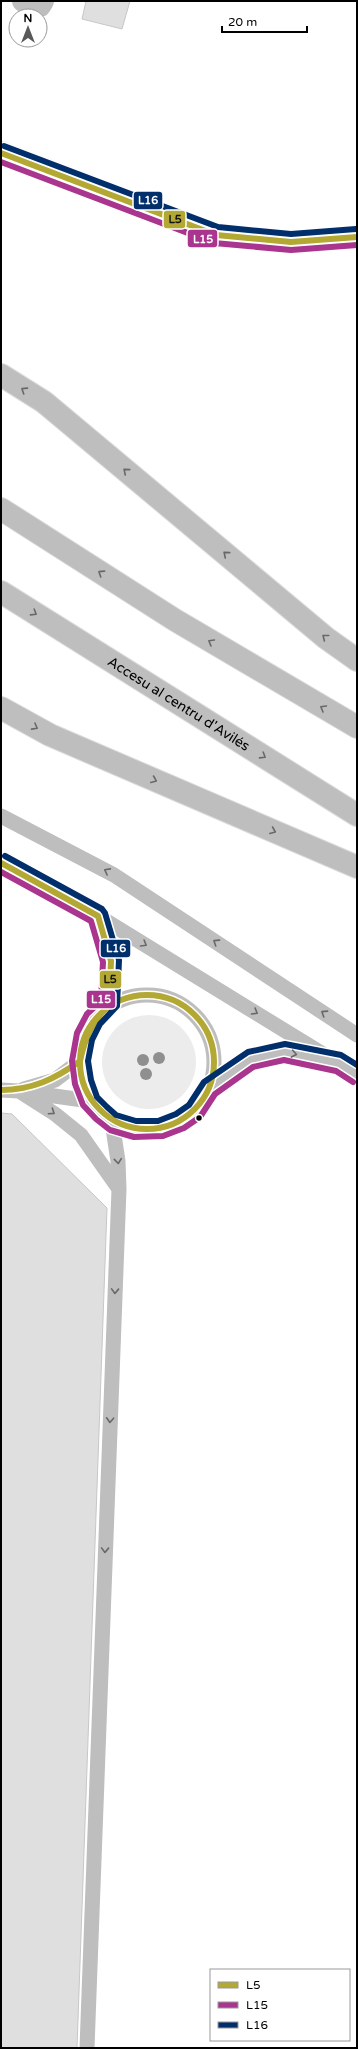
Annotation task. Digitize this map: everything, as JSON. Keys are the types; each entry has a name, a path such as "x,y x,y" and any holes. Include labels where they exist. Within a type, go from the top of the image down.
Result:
{"main road":[{"path":"23,1 40,6 43,1"},
{"path":"1,153 216,235 291,242 357,237"},
{"path":"1,375 44,402 320,633 357,660"},
{"path":"1,508 175,620 357,727"},
{"name":"Accesu al centru d'Avilés","path":"1,592 357,815"},
{"path":"1,708 50,735 357,866"}],"lane":[{"path":"1,816 114,876 357,1035"},
{"path":"1,863 98,916 357,1075"},
{"path":"98,916 111,961 109,1005"},
{"path":"150,996 174,1000 196,1012 206,1027 212,1044 214,1066 209,1088 195,1111 180,1121 160,1129 135,1129 112,1122 90,1101 83,1082 80,1061 84,1037 94,1019 109,1005 128,998 150,996"},
{"path":"209,1088 250,1060 284,1052 339,1063"},
{"path":"19,1090 55,1080 80,1061"},
{"path":"1,1090 19,1090 90,1101"},
{"path":"19,1090 55,1114 81,1135 119,1189"},
{"path":"87,2048 119,1189 118,1161 112,1122"}],"shaded area":[{"path":"149,1015 167,1019 182,1029 192,1044 196,1062 192,1080 182,1095 167,1105 149,1109 131,1105 116,1095 106,1080 102,1062 106,1044 116,1029 131,1019"}],"building":[{"path":"86,1 130,1 122,29 82,19"},
{"path":"1,1113 12,1114 107,1208 77,2048 1,2048"}],"transit line":[{"name":"L16","path":"4,146 218,227 291,234 356,229"},
{"name":"L5","path":"1,153 216,235 291,242 357,237"},
{"name":"L15","path":"1,162 214,243 291,250 357,245"},
{"name":"L16","path":"5,856 102,909 105,913 119,960 117,1006 100,1024 92,1040 88,1061 91,1080 97,1097 116,1115 136,1121 158,1121 176,1114 189,1105 204,1082 248,1052 285,1044 341,1055 357,1065"},
{"name":"L5","path":"1,863 98,916 111,961 109,1005 103,1011 90,1031 84,1045 80,1061 52,1078 33,1086 1,1090"},
{"name":"L15","path":"1,872 91,921 103,962 101,1001 87,1014 77,1033 72,1061 75,1084 83,1105 96,1119 110,1130 134,1137 163,1136 184,1128 200,1117 215,1094 253,1067 284,1060 336,1071 353,1082"},
{"name":"L5","path":"140,995 154,995 173,1000 195,1014 209,1036 213,1049 214,1062 213,1075 209,1088 195,1110 173,1124 154,1129 140,1129 121,1124 99,1110 85,1088 80,1069 80,1055 85,1036 99,1014 121,1000 140,995"}]}
